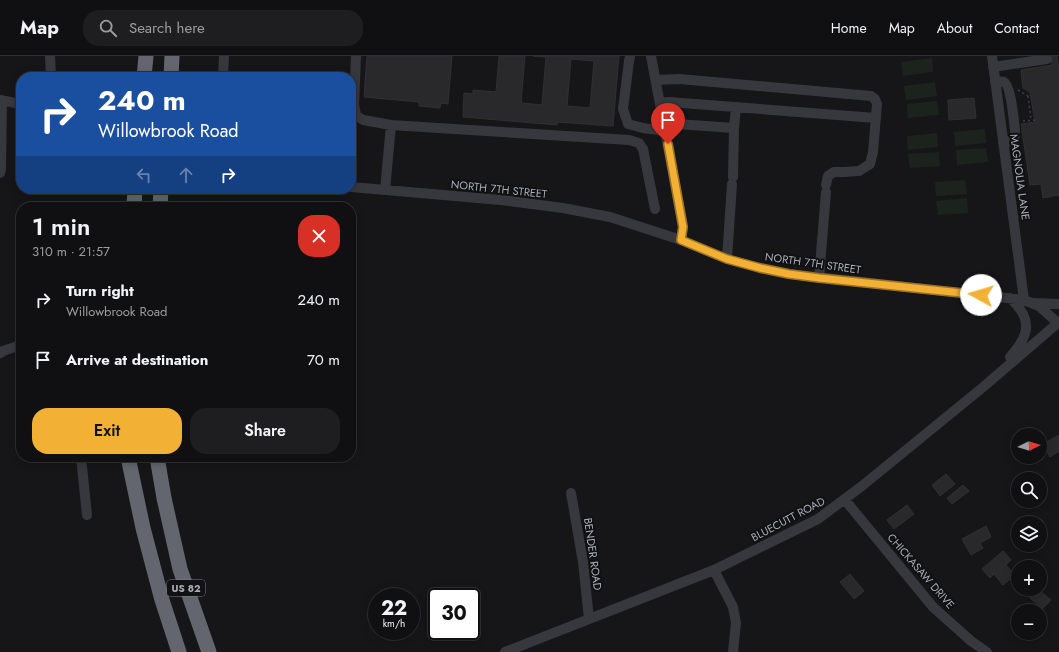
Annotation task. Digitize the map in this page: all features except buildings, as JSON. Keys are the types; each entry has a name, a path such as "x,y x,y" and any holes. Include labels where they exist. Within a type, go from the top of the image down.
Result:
{"highway":[{"path":"144,72 146,56"},
{"path":"171,72 172,56"},
{"name":"US 82","path":"129,462 143,528 162,600 179,652"},
{"name":"US 82","path":"158,462 164,498 180,569 209,652"}],"street":[{"path":"50,56 51,72"},
{"path":"223,72 224,56"},
{"path":"355,72 356,56"},
{"path":"630,56 623,109 628,124 643,128 665,128 676,124 734,128"},
{"path":"652,56 683,227 681,240"},
{"name":"MAGNOLIA LANE","path":"992,56 1003,142 1028,302"},
{"path":"993,67 1046,59 1046,56"},
{"path":"656,80 679,79 872,96 875,99 876,118 873,152 870,164 860,171 834,172 828,176 819,278"},
{"path":"0,173 1,100 16,103"},
{"path":"660,103 669,102 876,118"},
{"path":"727,259 733,180 736,107"},
{"path":"356,115 363,120 391,125 629,140 639,143 643,148 655,209"},
{"path":"385,190 391,125"},
{"name":"NORTH 7TH STREET","path":"356,187 501,200 563,208 610,218 681,240 727,259 760,268 819,278 1010,298 1040,306 1059,323"},
{"path":"982,388 1019,346 1026,334 1026,323 1023,312 1010,298"},
{"path":"1028,302 1059,304"},
{"name":"BLUECUTT ROAD","path":"505,652 714,570 818,519 845,500 1059,323"},
{"path":"0,353 16,347"},
{"path":"82,462 87,515"},
{"name":"BENDER ROAD","path":"571,493 583,562 589,619"},
{"name":"CHICKASAW DRIVE","path":"845,500 933,607 971,641 987,652"},
{"path":"714,570 733,607 736,624 733,652"}],"path":[{"path":"1017,90 1031,96"},
{"path":"1028,96 1031,120"},
{"path":"1018,122 1035,120"}],"shaded area":[{"path":"932,58 933,72 903,76 901,62"},
{"path":"935,82 937,96 906,100 904,86"},
{"path":"937,101 939,115 908,118 907,104"},
{"path":"985,129 986,143 955,146 954,132"},
{"path":"937,133 938,147 908,150 907,136"},
{"path":"986,148 988,162 957,165 956,150"},
{"path":"939,152 940,166 910,168 908,154"},
{"path":"965,180 967,194 936,196 935,182"},
{"path":"967,198 968,213 938,215 936,201"}],"route":[{"path":"668,144 683,227 681,240 727,259 789,274 981,295"}]}
